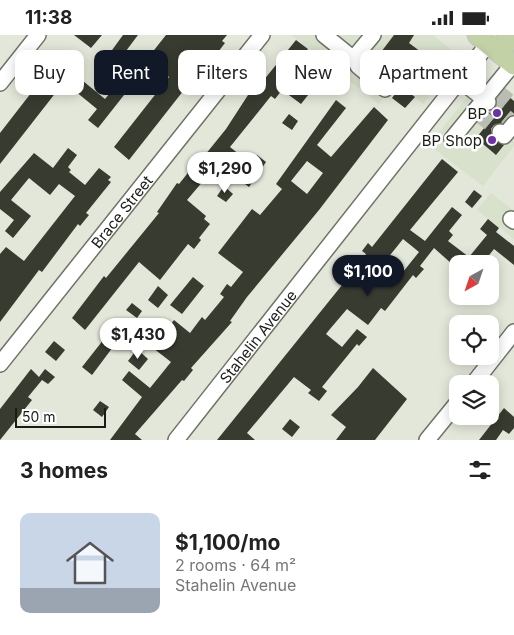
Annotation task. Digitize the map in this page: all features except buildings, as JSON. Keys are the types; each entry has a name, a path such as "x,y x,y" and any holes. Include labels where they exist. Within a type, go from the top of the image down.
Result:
{"main road":[{"path":"506,35 514,41"},
{"path":"483,39 513,64"}],"street":[{"path":"0,83 38,35"},
{"name":"Brace Street","path":"0,364 262,35"},
{"path":"324,35 355,60 360,68"},
{"path":"355,60 358,53 373,35"},
{"name":"Stahelin Avenue","path":"477,50 483,39"},
{"path":"452,139 486,101 513,64"},
{"name":"Stahelin Avenue","path":"176,440 448,95"},
{"path":"479,95 486,101"},
{"path":"500,132 504,136 513,122"},
{"path":"479,375 514,332"},
{"path":"427,440 449,414"}],"shaded area":[{"path":"291,35 433,35 452,50 360,50 360,89 350,81 350,50 310,50"},
{"path":"486,77 514,98 514,146 483,186 429,145 468,95 486,95"},
{"path":"368,95 386,95 379,104"},
{"path":"412,95 431,95 423,104"},
{"path":"491,193 514,209 514,239 477,210"}],"tunnel":[{"path":"497,91 514,105"},
{"path":"488,102 510,120"},
{"path":"478,114 500,132"}],"place":[{"name":"BP","path":"497,113"},
{"name":"BP Shop","path":"492,140"}]}
